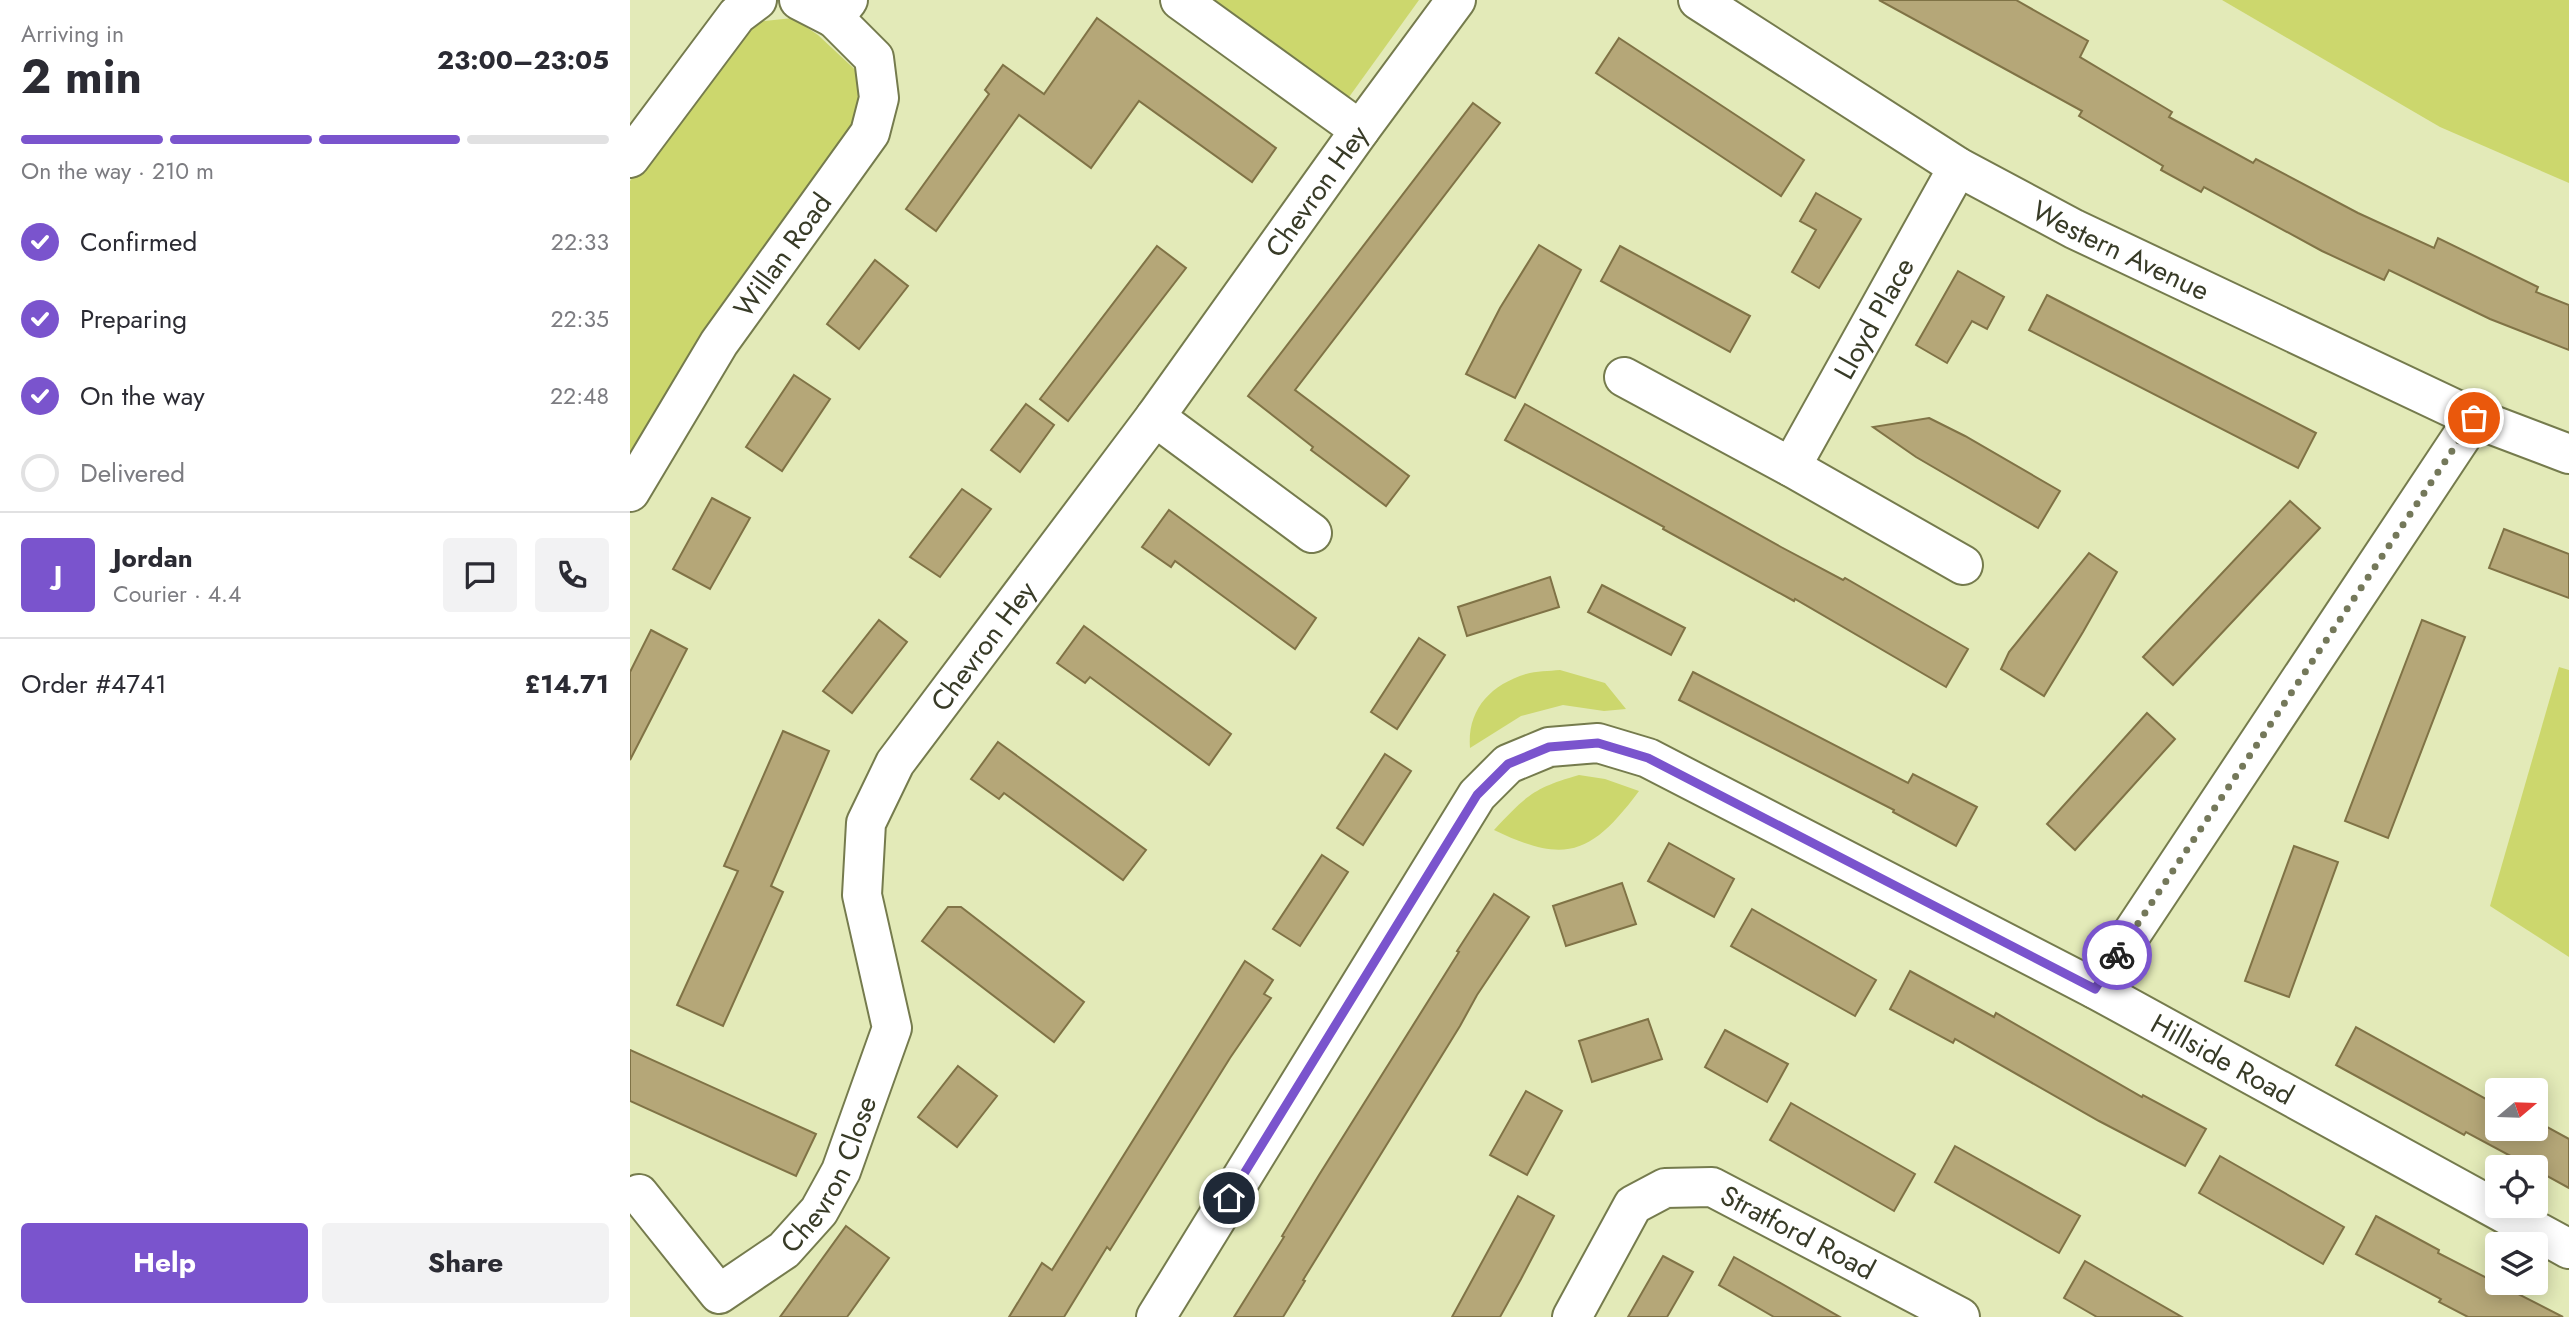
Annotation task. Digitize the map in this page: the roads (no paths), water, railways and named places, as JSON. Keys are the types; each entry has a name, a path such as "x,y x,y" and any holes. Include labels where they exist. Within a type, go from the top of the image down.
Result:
{"street":[{"path":"630,158 737,15 757,0"},
{"name":"Willan Road","path":"630,492 719,343 870,133 879,98 874,58 841,9 799,0"},
{"path":"1180,0 1360,130"},
{"name":"Chevron Hey","path":"862,895 866,823 895,763 1155,417 1360,130 1457,0"},
{"name":"Western Avenue","path":"1698,0 1958,167 2074,229 2474,418 2569,454"},
{"name":"Lloyd Place","path":"1791,467 1958,167"},
{"path":"1624,377 1791,467 1963,565"},
{"path":"1155,417 1312,533"},
{"path":"2095,989 2474,418"},
{"name":"Hillside Road","path":"1156,1317 1477,795 1508,764 1549,747 1598,743 1648,758 2095,989 2569,1249"},
{"name":"Chevron Close","path":"639,1194 719,1294 784,1250 820,1211 841,1171 892,1028 862,895"},
{"name":"Stratford Road","path":"1572,1317 1633,1205 1665,1188 1712,1187 1952,1315"}]}
